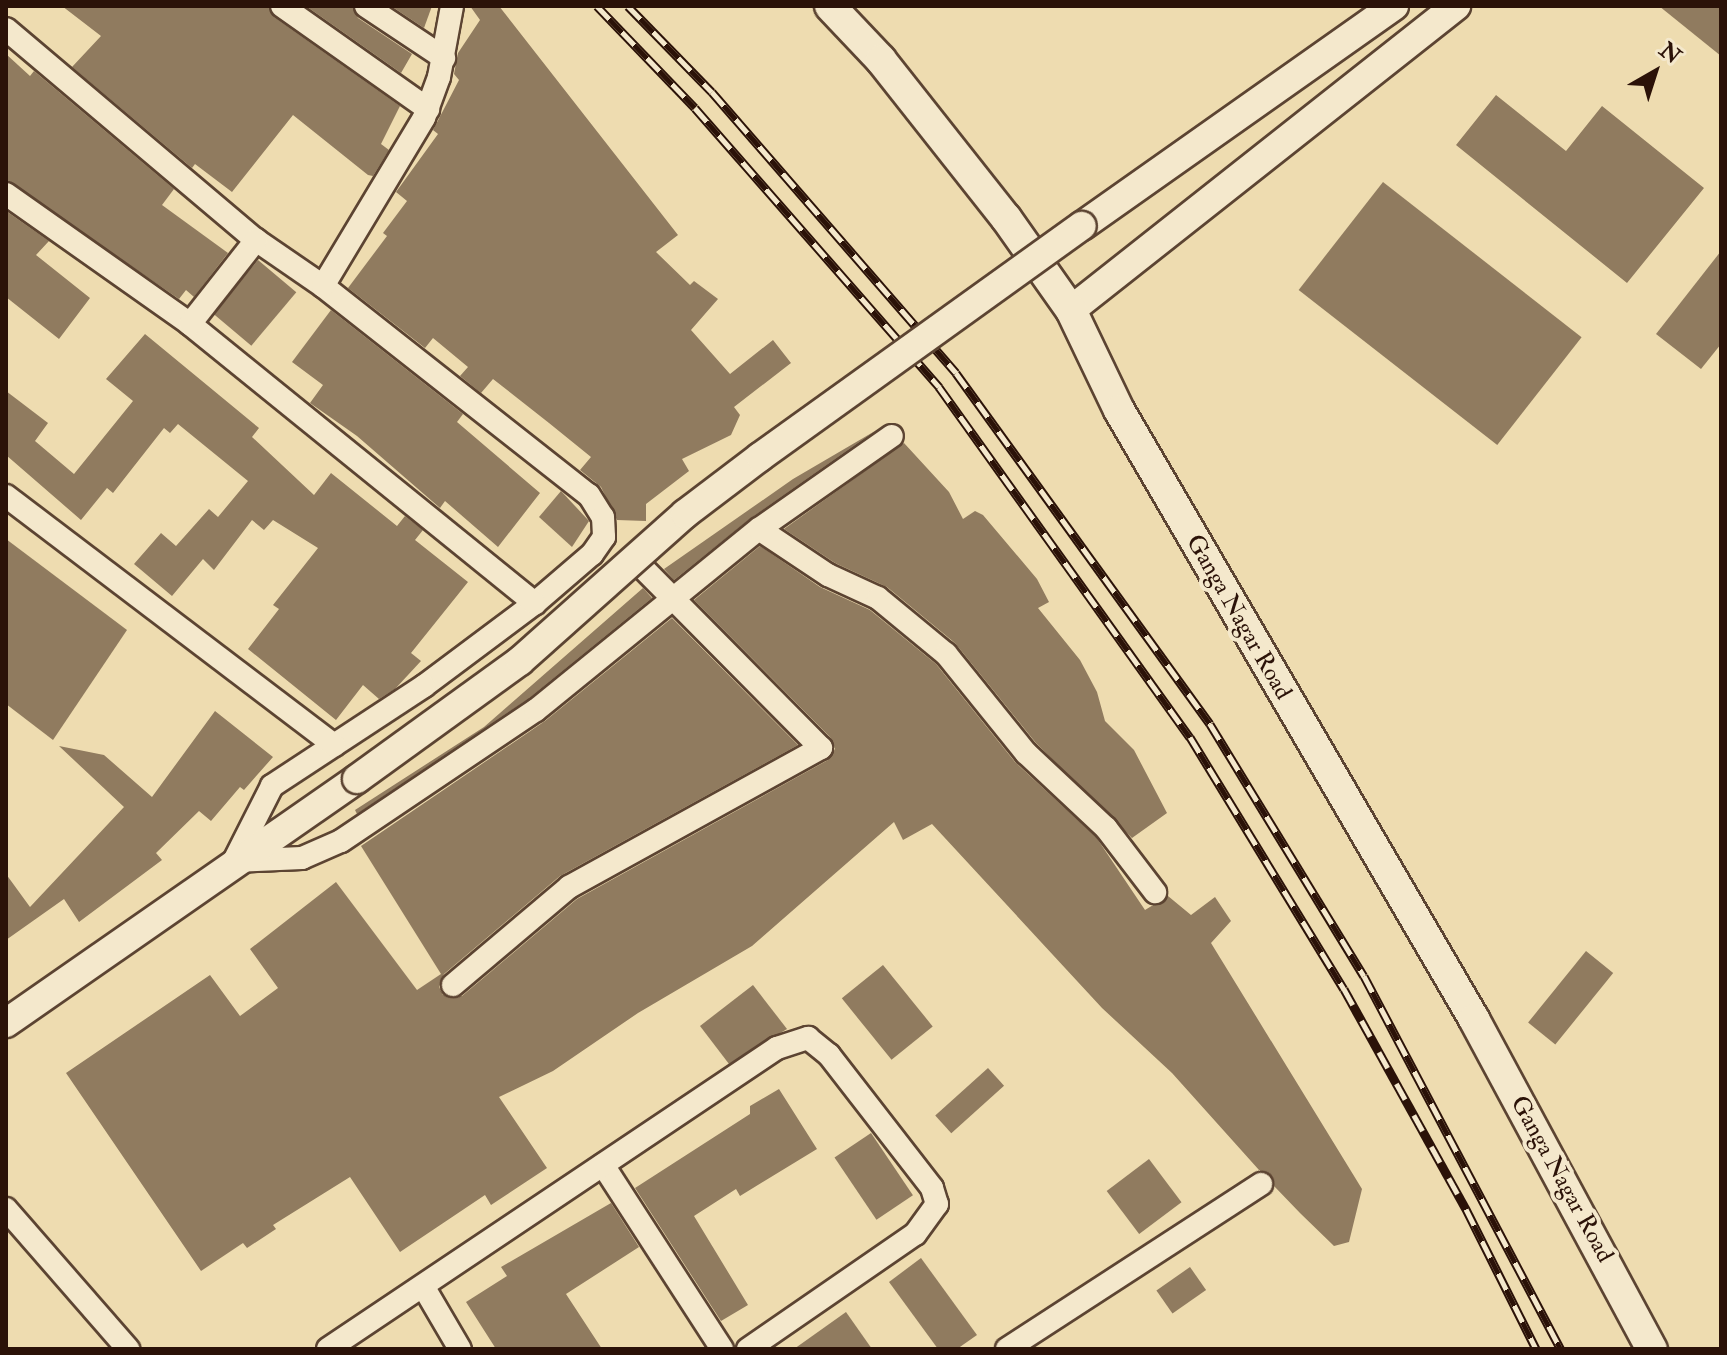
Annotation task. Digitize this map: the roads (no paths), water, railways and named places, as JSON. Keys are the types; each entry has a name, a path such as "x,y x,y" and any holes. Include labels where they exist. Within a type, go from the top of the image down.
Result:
{"main road":[{"name":"Ganga Nagar Road","path":"830,6 881,60 1006,218 1071,310 1119,410 1474,1019 1652,1349"}],"street":[{"path":"282,6 428,109"},
{"path":"366,6 444,58"},
{"path":"323,286 428,109 444,58 452,6"},
{"path":"6,1023 234,861 357,779 520,661 634,559 760,457 1394,6"},
{"path":"1071,310 1456,6"},
{"path":"6,29 92,107 256,240 323,286 589,495 603,517 604,537 592,554 535,603 424,686 272,786 234,861"},
{"path":"6,194 190,324 535,603"},
{"path":"190,324 256,240"},
{"path":"234,861 302,858 341,841 536,710 759,529 892,436"},
{"path":"6,496 334,745"},
{"path":"759,529 828,575 878,598 946,654 1026,753 1106,828 1155,892"},
{"path":"453,985 569,887 821,748 634,559"},
{"path":"328,1349 777,1048 794,1039 818,1043 932,1188 937,1204 915,1234 774,1342 748,1349"},
{"path":"603,1165 722,1349"},
{"path":"1007,1349 1036,1342 1261,1184"},
{"path":"6,1209 128,1349"},
{"path":"423,1286 460,1349"}],"railway":[{"path":"597,6 695,108 939,387 1190,737 1344,989 1466,1209 1536,1349"},
{"path":"628,6 712,92 956,373 1210,724 1364,976 1561,1349"}]}
